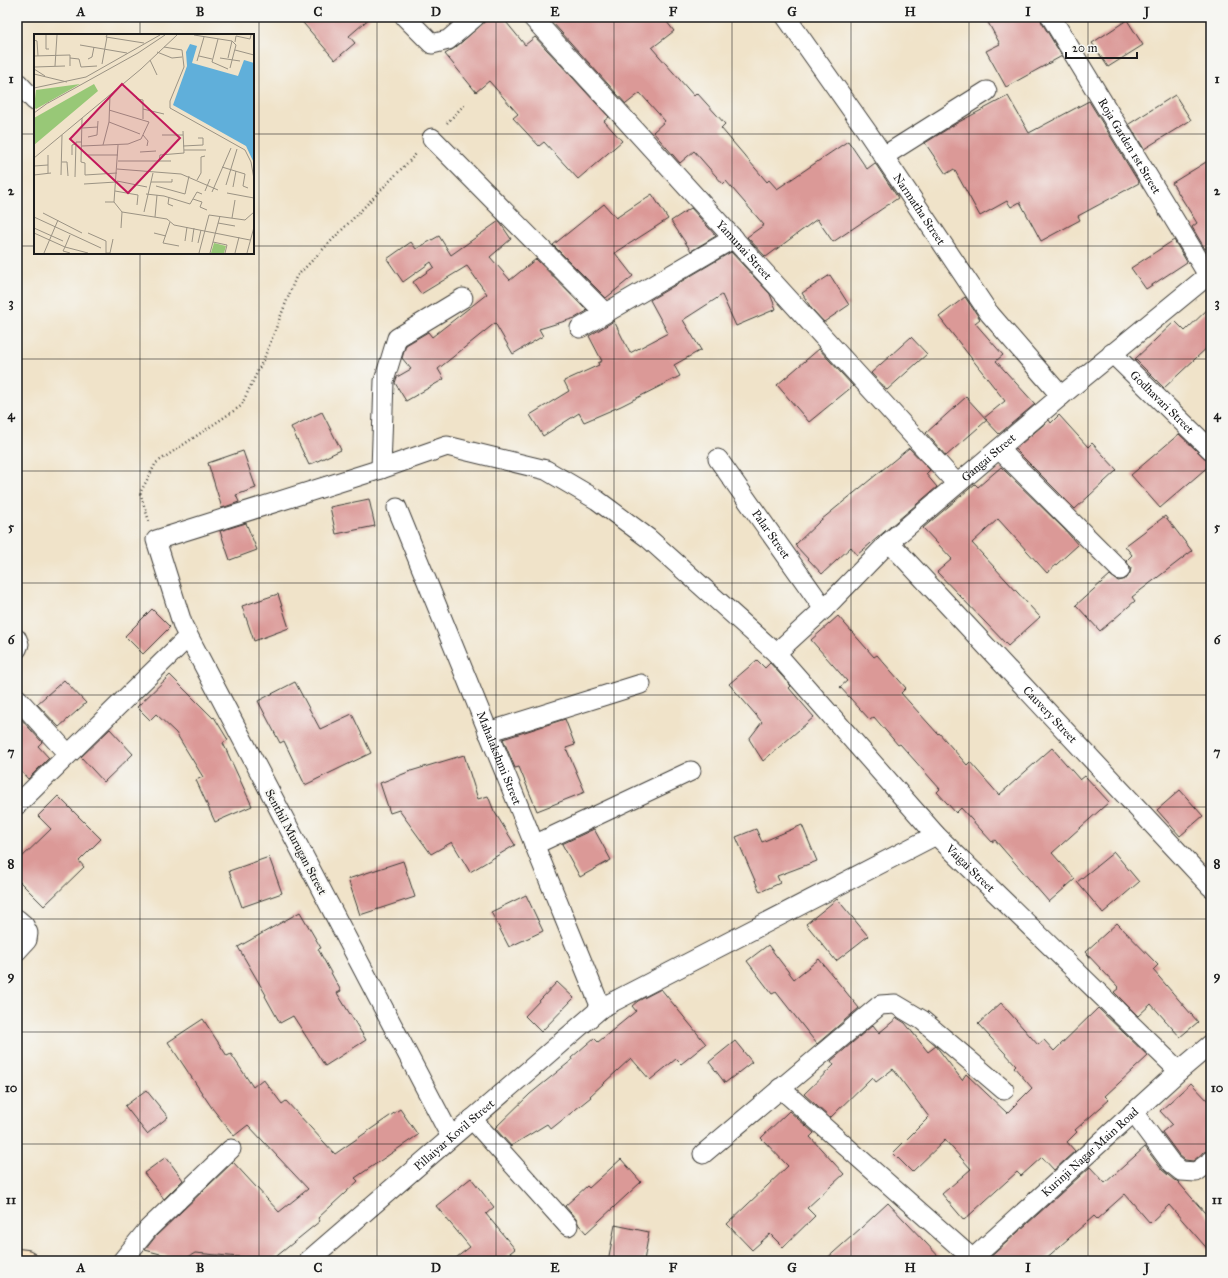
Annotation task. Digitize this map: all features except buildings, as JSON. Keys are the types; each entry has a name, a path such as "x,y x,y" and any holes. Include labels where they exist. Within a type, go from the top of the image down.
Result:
{"street":[{"path":"405,17 432,44 448,40 475,17"},
{"name":"Yamunai Street","path":"532,17 956,484"},
{"name":"Narmatha Street","path":"786,17 884,156 989,313 1061,396"},
{"name":"Roja Garden 1st Street","path":"1051,17 1209,274"},
{"path":"17,82 34,100"},
{"path":"884,156 987,91"},
{"path":"432,138 605,313"},
{"path":"580,328 734,238"},
{"name":"Gangai Street","path":"776,653 824,609 889,542 1112,353 1209,274"},
{"path":"381,469 384,381 397,338 463,298"},
{"name":"Godhavari Street","path":"1112,353 1211,450"},
{"name":"Vaigai Street","path":"156,540 381,469 446,446 546,470 597,500 648,538 776,653 936,835 1178,1071"},
{"path":"999,449 1120,570"},
{"name":"Palar Street","path":"718,459 824,609"},
{"name":"Mahalakshmi Street","path":"397,508 601,1008"},
{"name":"Senthil Murugan Street","path":"156,540 183,626 188,637 452,1137"},
{"name":"Cauvery Street","path":"889,542 1211,887"},
{"path":"17,805 188,637"},
{"path":"17,639 19,644 17,649"},
{"path":"488,732 641,684"},
{"path":"17,698 68,754"},
{"path":"534,845 691,771"},
{"name":"Pillaiyar Kovil Street","path":"308,1261 601,1008 936,835"},
{"path":"17,919 24,925 28,933 27,940 17,951"},
{"path":"703,1154 880,1005 895,1004 922,1020 1004,1090"},
{"name":"Kurinji Nagar Main Road","path":"971,1260 1178,1071 1211,1044"},
{"path":"780,1088 971,1260"},
{"path":"1133,1112 1171,1163 1181,1171 1196,1172 1211,1161"},
{"path":"472,1119 568,1226"},
{"path":"122,1261 148,1229 231,1149"},
{"path":"17,1260 26,1261"}],"path":[{"path":"156,540 140,493 156,463 197,434 241,406 265,356 296,277 466,103"}]}
